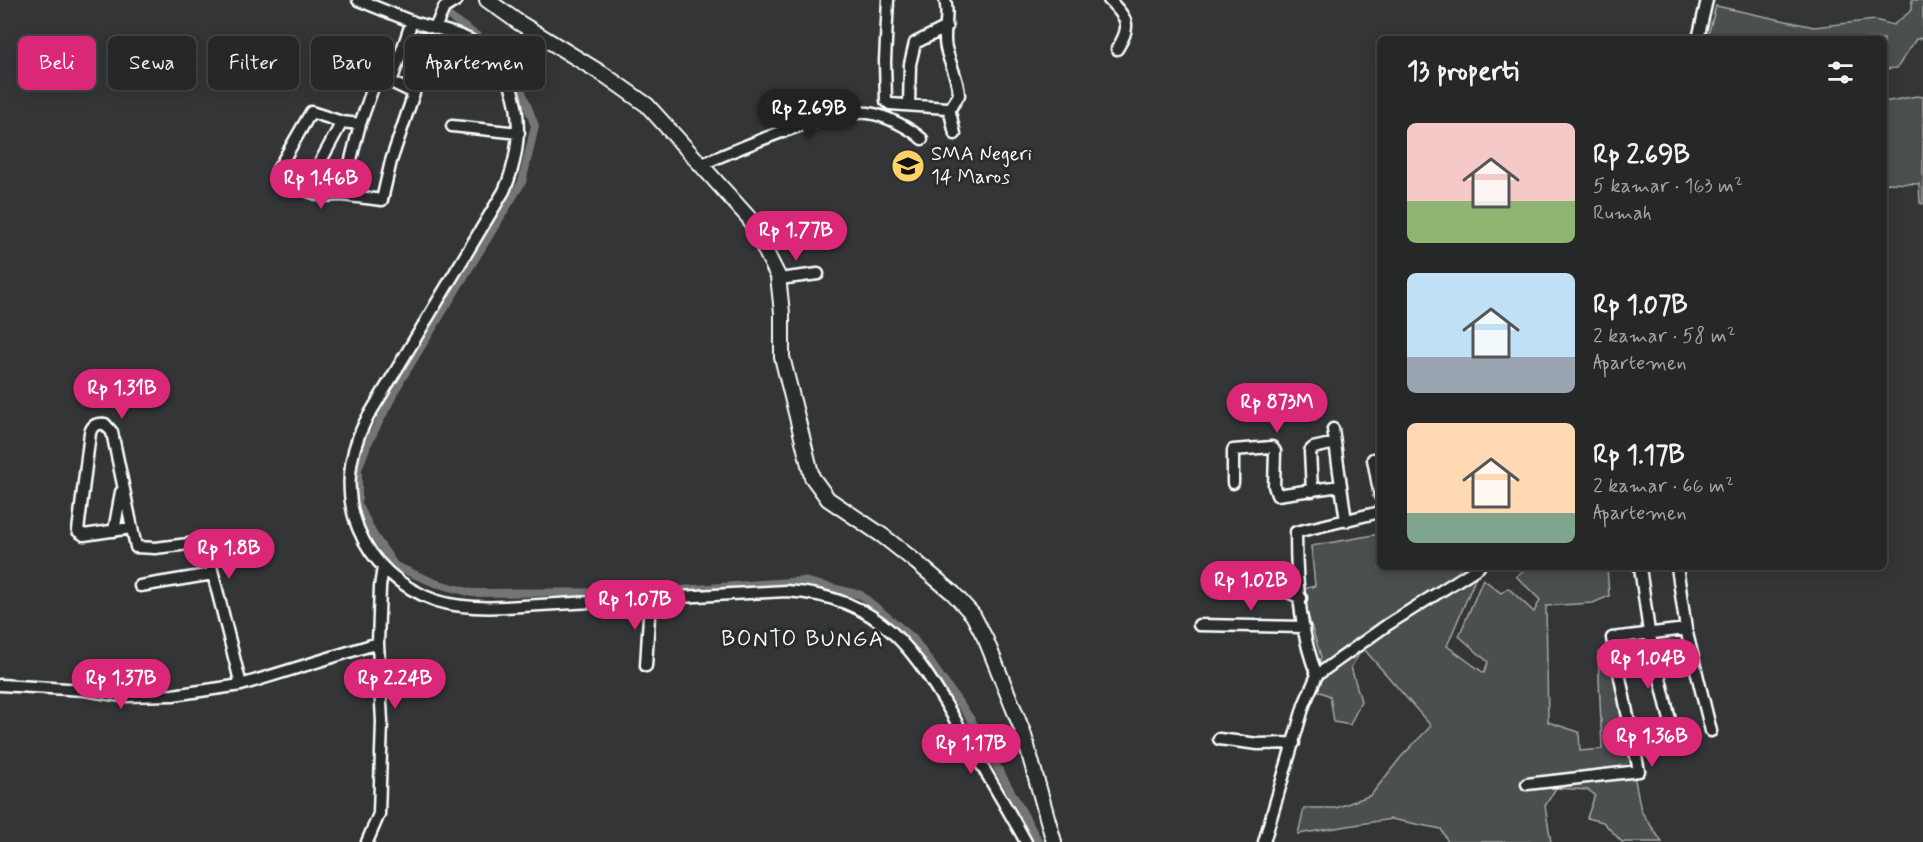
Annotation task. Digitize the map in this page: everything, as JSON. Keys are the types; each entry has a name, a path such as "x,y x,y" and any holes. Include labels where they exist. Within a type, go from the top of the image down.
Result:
{"main road":[{"path":"487,0 641,100 660,117 749,218 779,279 782,357 812,477 828,499 883,536 916,562 953,593 973,615 990,650 1023,732 1054,842"}],"street":[{"path":"357,0 412,21 439,19 473,42 501,67 515,99 519,133 514,165 504,191 365,422 356,444 349,488 355,519 361,538 383,567 423,594 440,602 464,607 506,607 800,592 848,603 871,616 918,659 1026,842"},
{"path":"439,19 458,0"},
{"path":"888,0 885,96 890,104 949,110"},
{"path":"945,0 946,46 957,76 959,95 949,110 955,134"},
{"path":"1109,0 1123,16 1127,25 1126,35 1117,50"},
{"path":"1699,36 1707,0"},
{"path":"393,76 412,21"},
{"path":"909,105 910,64 915,43 947,27"},
{"path":"360,124 342,122 315,112 310,113 276,171 305,190 322,196 342,195 382,200 414,93 393,83"},
{"path":"342,195 360,124 373,90"},
{"path":"700,165 760,140 845,115 872,114 910,129 922,139"},
{"path":"305,190 342,122"},
{"path":"452,126 519,133"},
{"path":"779,279 818,274"},
{"path":"131,528 84,535 78,531 90,433 96,424 105,424 112,432 131,528 138,548 205,542 241,685"},
{"path":"1333,429 1346,521"},
{"path":"1312,491 1310,451 1313,448 1335,443"},
{"path":"1233,483 1233,450 1272,447 1275,451 1275,494 1340,486"},
{"path":"1373,459 1377,480"},
{"path":"114,531 122,485"},
{"path":"1317,675 1309,654 1304,627 1296,532 1377,513"},
{"path":"366,842 379,814 382,722 378,643 383,567"},
{"path":"1640,570 1648,632 1675,741"},
{"path":"1677,570 1686,629 1711,731"},
{"path":"1264,842 1304,705 1317,675 1464,571"},
{"path":"140,586 213,574"},
{"path":"1269,584 1301,598"},
{"path":"646,666 650,600"},
{"path":"1199,625 1304,627"},
{"path":"1527,784 1639,771 1612,638 1686,629"},
{"path":"0,685 84,690 122,696 172,695 241,685 378,643"},
{"path":"1219,739 1257,744 1294,743"}],"shaded area":[{"path":"1912,0 1923,0 1923,38 1916,39 1897,68 1887,69 1887,36 1708,36 1716,6 1814,27 1875,20 1893,25 1912,10"},
{"path":"1923,97 1923,204 1920,203 1919,184 1887,183 1887,101"},
{"path":"1377,535 1377,570 1482,570 1476,577 1447,646 1484,673 1488,662 1459,636 1483,579 1501,593 1508,588 1534,612 1540,600 1516,576 1525,570 1607,570 1609,596 1593,603 1546,606 1548,722 1579,732 1580,751 1602,749 1598,653 1609,645 1641,811 1662,842 1622,842 1603,822 1587,818 1595,795 1588,790 1556,788 1545,806 1551,842 1448,842 1441,829 1391,819 1298,834 1304,808 1336,808 1371,795 1401,757 1431,726 1363,648 1351,667 1361,701 1350,725 1334,722 1330,696 1312,688 1321,657 1300,590 1315,586 1311,546"}],"waterway":[{"path":"450,17 479,37 516,76 535,126 522,182 401,380 367,445 358,469 358,504 373,534 395,566 435,583 472,593 655,592 803,581 861,595 913,638 970,718 1039,842"}],"place":[{"name":"SMA Negeri 14 Maros","path":"908,166"}],"district":[{"name":"BONTO BUNGA","path":"803,640"}]}
